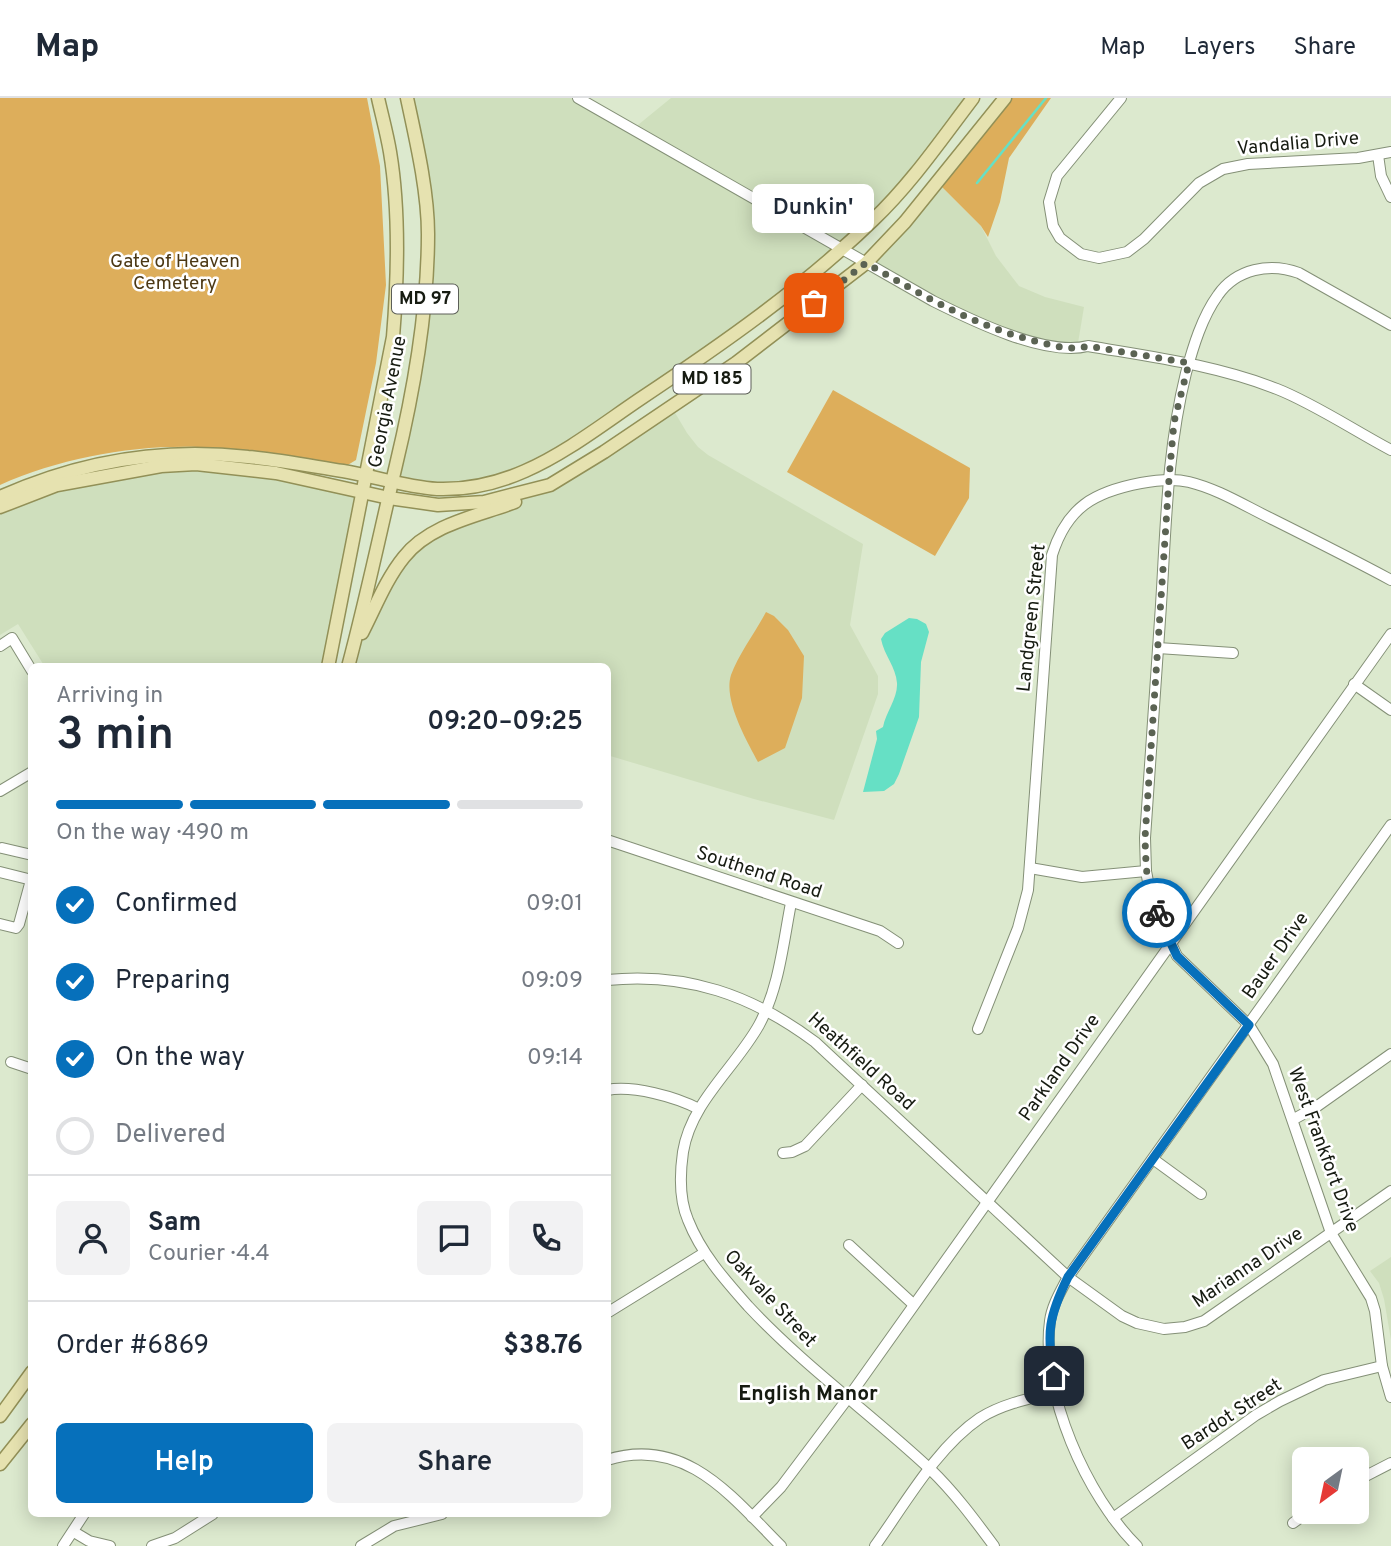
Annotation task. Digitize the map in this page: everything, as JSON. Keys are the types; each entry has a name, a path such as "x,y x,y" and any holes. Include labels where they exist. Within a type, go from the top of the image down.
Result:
{"main road":[{"name":"Georgia Avenue","path":"329,663 393,337 396,295 395,198 390,153 378,98"},
{"name":"Georgia Avenue","path":"349,663 393,482 418,360 428,232 418,153 407,98"},
{"name":"MD 185","path":"366,475 439,489 475,486 514,475 534,466 599,427 746,324 842,249 892,201 973,98"},
{"name":"MD 185","path":"362,490 422,504 452,505 502,499 550,485 736,363 866,263 912,214 1005,98"},
{"path":"0,497 57,474 112,460 149,455 247,456 366,475"},
{"path":"0,507 57,485 161,466 196,464 276,473 362,490"},
{"path":"352,652 404,556 421,540 439,529 525,498 550,485"},
{"path":"0,1416 28,1378"},
{"path":"0,1464 28,1429"}],"street":[{"path":"578,98 933,301 979,324 1056,346 1077,349 1088,346 1236,374 1279,390 1391,450"},
{"name":"Vandalia Drive","path":"1121,98 1057,176 1049,202 1056,232 1065,243 1081,254 1099,258 1127,252 1144,239 1199,183 1223,169 1248,164 1358,158 1391,152"},
{"path":"1378,155 1381,176 1391,197"},
{"name":"West Frankfort Drive","path":"1391,325 1298,273 1282,268 1263,268 1241,275 1228,283 1219,293 1196,340 1174,422 1145,838 1146,872 1152,903 1177,956 1249,1025 1273,1064 1331,1233 1369,1292 1375,1311 1382,1366 1391,1397"},
{"name":"Landgreen Street","path":"978,1029 1018,928 1028,890 1052,555 1059,534 1073,514 1093,497 1121,487 1169,479 1189,482 1221,493 1391,580"},
{"name":"Parkland Drive","path":"752,1517 781,1488 848,1398 1391,634"},
{"path":"0,646 12,638 28,664"},
{"path":"1158,648 1233,653"},
{"path":"1354,684 1391,710"},
{"path":"0,791 28,774"},
{"name":"Bauer Drive","path":"1137,1546 1093,1489 1074,1452 1056,1392 1051,1360 1050,1323 1054,1306 1068,1277 1391,825"},
{"name":"Southend Road","path":"611,842 880,931 898,943"},
{"path":"2,848 28,854"},
{"path":"1030,868 1082,877 1146,872"},
{"path":"0,872 28,879"},
{"path":"0,924 16,928 28,891"},
{"name":"Oakvale Street","path":"790,903 774,991 758,1027 699,1109 683,1152 681,1186 687,1219 704,1253 768,1327 807,1364 930,1469 967,1508 994,1546"},
{"name":"Heathfield Road","path":"611,980 656,978 680,981 726,992 766,1009 816,1042 986,1201"},
{"path":"1294,1119 1316,1107 1391,1054"},
{"path":"11,1062 28,1068"},
{"path":"783,1153 805,1146 862,1085"},
{"path":"611,1090 649,1093 684,1101 699,1109"},
{"path":"1153,1159 1201,1194"},
{"name":"Marianna Drive","path":"986,1201 1068,1277 1122,1316 1137,1324 1164,1329 1185,1327 1219,1313 1391,1191"},
{"path":"849,1245 913,1304"},
{"path":"611,1311 704,1253"},
{"name":"Bardot Street","path":"1113,1518 1256,1415 1280,1401 1324,1380 1382,1366"},
{"path":"875,1546 958,1434 983,1417 1015,1402 1056,1392"},
{"path":"611,1459 640,1454 673,1458 700,1471 716,1482 781,1546"},
{"path":"1369,1474 1391,1463"},
{"path":"63,1546 82,1517"},
{"path":"152,1546 175,1538 208,1517"},
{"path":"361,1546 394,1526 430,1517"},
{"path":"74,1532 89,1541 110,1546"}],"shaded area":[{"path":"407,98 578,98 633,129 671,98 973,98 892,201 746,324 562,450 475,486 393,482 405,430 428,232"},
{"path":"938,183 981,226 996,256 1019,286 1045,297 1084,307 1077,349 1011,335 866,263"},
{"path":"671,406 687,433 708,455 863,544 850,625 878,676 878,694 834,820 611,756 611,663 349,663 352,652 413,547 534,494"},
{"path":"196,464 362,490 329,663 42,663 18,624 0,635 0,507 44,489"},
{"path":"1391,1257 1391,1340 1384,1299 1379,1283 1370,1271"}],"green space":[{"name":"Gate of Heaven Cemetery","path":"0,98 367,98 380,166 386,285 376,363 356,460 346,466 235,449 147,448 97,455 47,467 0,485"},
{"path":"1005,98 1051,98 1009,158 1000,202 988,237 981,226 938,183"},
{"path":"833,390 970,468 969,498 935,556 787,472"},
{"path":"766,612 788,630 804,656 802,698 785,748 758,762 737,720 729,685 738,659"}],"water":[{"path":"909,618 926,624 929,632 921,662 919,717 894,784 884,791 863,792 877,739 876,731 883,727 897,689 894,672 881,639 885,633"}],"waterway":[{"path":"977,183 1046,98"}],"way so far":[{"path":"814,303 866,263 956,313 1017,337 1056,346 1077,349 1088,346 1189,363 1174,422 1145,838 1146,872 1152,903 1157,913"}],"place":[{"name":"Dunkin'","path":"814,303"}],"district":[{"name":"English Manor","path":"808,1394"}],"route":[{"path":"1054,1376 1050,1323 1054,1306 1068,1277 1249,1025 1177,956 1157,913"}]}
